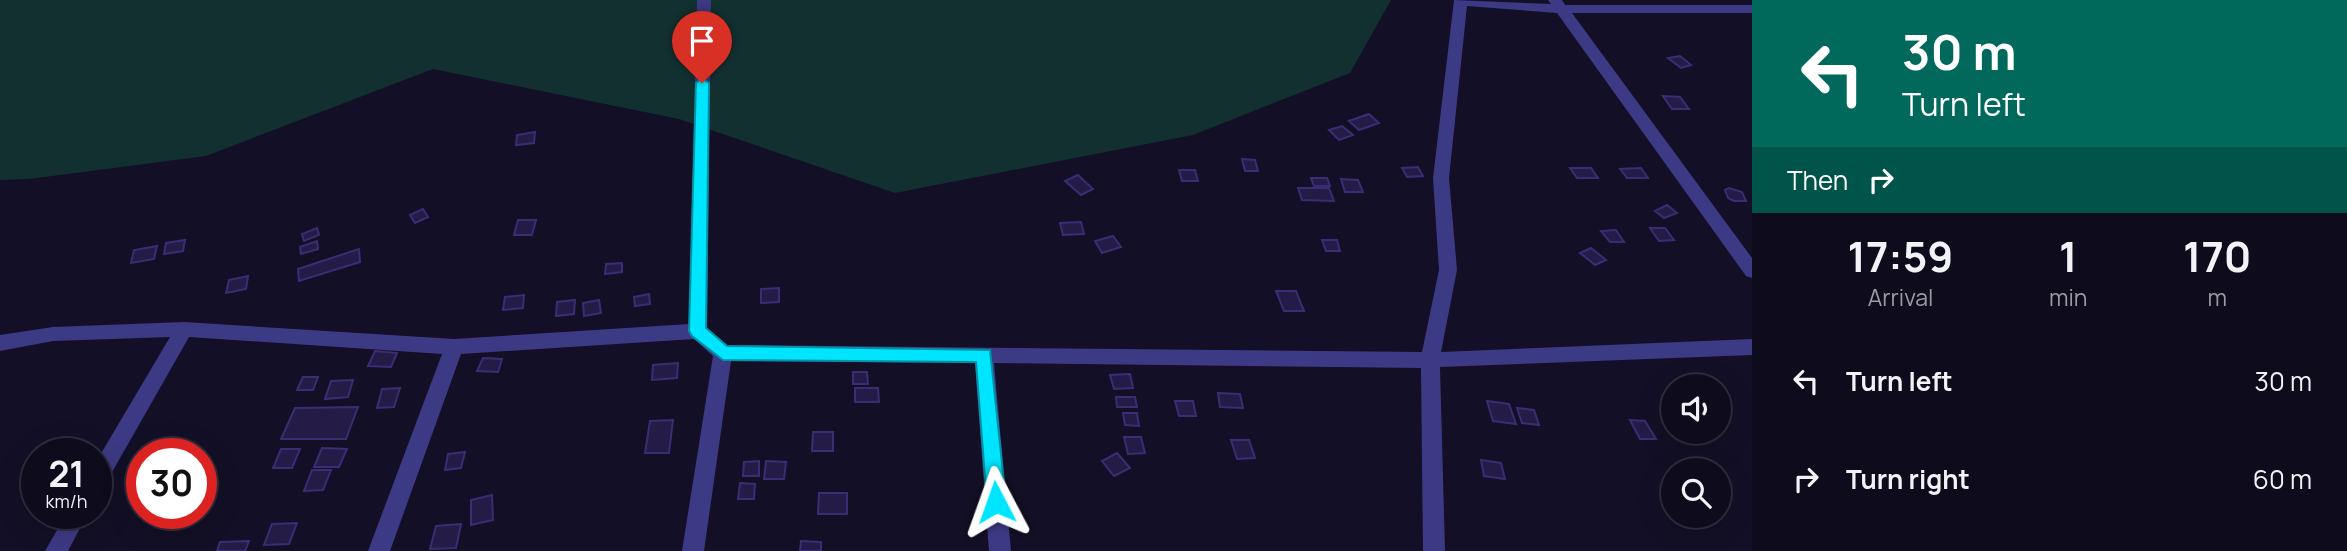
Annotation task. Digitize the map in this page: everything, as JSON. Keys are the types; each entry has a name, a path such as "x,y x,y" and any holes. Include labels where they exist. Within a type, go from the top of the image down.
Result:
{"street":[{"path":"698,331 704,0"},
{"path":"1434,551 1430,360 1448,270 1441,178 1461,1 1745,10"},
{"path":"1558,5 1752,271"},
{"path":"0,343 53,334 184,329 454,347 698,331 723,353 1430,360 1752,347"},
{"path":"112,453 184,329"},
{"path":"379,551 454,347"},
{"path":"693,551 723,353"},
{"path":"984,355 1000,551"},
{"path":"56,551 69,529"}],"green space":[{"path":"0,0 1391,0 1350,73 1193,135 895,193 679,119 433,69 206,156 29,179 0,180"}],"building":[{"path":"1680,56 1691,65 1681,68 1668,58"},
{"path":"1663,96 1680,97 1689,109 1672,109"},
{"path":"1369,114 1379,123 1359,130 1349,121"},
{"path":"1342,126 1353,135 1339,140 1329,130"},
{"path":"535,132 534,143 516,145 517,135"},
{"path":"1242,159 1255,160 1258,171 1245,171"},
{"path":"1418,167 1423,176 1407,177 1402,168"},
{"path":"1570,168 1591,168 1598,178 1577,178"},
{"path":"1641,168 1648,178 1627,178 1620,169"},
{"path":"1179,170 1195,170 1198,181 1182,181"},
{"path":"1078,175 1093,189 1081,195 1065,181"},
{"path":"1311,178 1327,178 1330,186 1314,186"},
{"path":"1341,179 1358,180 1363,192 1345,192"},
{"path":"1298,188 1329,188 1334,201 1302,200"},
{"path":"1729,188 1742,192 1746,201 1728,198 1725,190"},
{"path":"1667,205 1677,213 1664,218 1655,211"},
{"path":"423,209 428,217 415,223 410,215"},
{"path":"518,220 536,220 532,235 514,235"},
{"path":"1081,222 1084,234 1063,235 1060,223"},
{"path":"317,228 319,235 304,241 302,234"},
{"path":"1650,228 1665,228 1674,240 1659,241"},
{"path":"1616,230 1624,242 1610,242 1601,231"},
{"path":"1113,236 1121,247 1102,253 1095,241"},
{"path":"185,240 183,251 164,254 166,243"},
{"path":"1322,240 1337,240 1340,251 1326,251"},
{"path":"317,241 318,249 301,254 300,247"},
{"path":"157,246 154,259 131,263 134,250"},
{"path":"1591,248 1606,260 1595,265 1580,253"},
{"path":"359,249 360,262 299,281 298,269"},
{"path":"622,263 622,272 605,274 606,264"},
{"path":"248,276 246,289 226,293 229,280"},
{"path":"779,288 779,302 761,303 761,289"},
{"path":"1276,291 1296,291 1304,311 1284,311"},
{"path":"649,294 650,304 635,306 634,297"},
{"path":"524,295 523,308 503,310 505,297"},
{"path":"575,300 574,314 556,316 557,302"},
{"path":"599,300 601,313 584,316 583,303"},
{"path":"375,351 397,353 391,367 368,366"},
{"path":"483,358 502,359 498,372 477,371"},
{"path":"678,363 677,378 652,380 653,365"},
{"path":"853,372 867,372 868,384 853,384"},
{"path":"1130,374 1133,388 1114,389 1110,375"},
{"path":"303,377 318,377 313,390 297,390"},
{"path":"353,380 348,397 325,399 331,381"},
{"path":"400,388 394,407 377,408 382,389"},
{"path":"855,388 878,388 879,402 855,402"},
{"path":"1218,393 1240,394 1243,408 1220,407"},
{"path":"1116,397 1135,397 1137,407 1117,407"},
{"path":"1175,401 1193,401 1196,416 1179,416"},
{"path":"1487,401 1509,404 1516,424 1493,421"},
{"path":"358,407 346,439 281,439 295,408"},
{"path":"1517,408 1534,410 1539,425 1522,423"},
{"path":"1123,413 1137,413 1139,426 1125,425"},
{"path":"673,420 669,453 645,453 650,421"},
{"path":"1630,420 1645,421 1656,439 1640,439"},
{"path":"813,432 833,432 833,451 812,451"},
{"path":"1124,437 1141,437 1145,453 1128,454"},
{"path":"1231,440 1249,440 1255,458 1237,459"},
{"path":"322,448 347,449 339,467 314,467"},
{"path":"281,449 300,449 292,468 273,468"},
{"path":"465,452 461,468 445,470 448,454"},
{"path":"1117,453 1130,468 1114,476 1102,461"},
{"path":"1481,460 1501,463 1505,479 1484,476"},
{"path":"759,461 759,476 743,476 744,462"},
{"path":"766,461 786,462 784,479 764,479"},
{"path":"312,470 331,470 323,490 304,491"},
{"path":"740,483 755,484 754,499 738,499"},
{"path":"819,493 847,493 847,514 818,514"},
{"path":"492,495 493,520 471,525 471,500"},
{"path":"297,523 289,544 264,545 272,524"},
{"path":"461,524 456,548 430,549 436,526"},
{"path":"249,541 245,551 217,551 220,542"},
{"path":"801,541 821,542 821,551 800,551"}],"route":[{"path":"702,83 698,331 723,353 984,355 996,502"}]}
